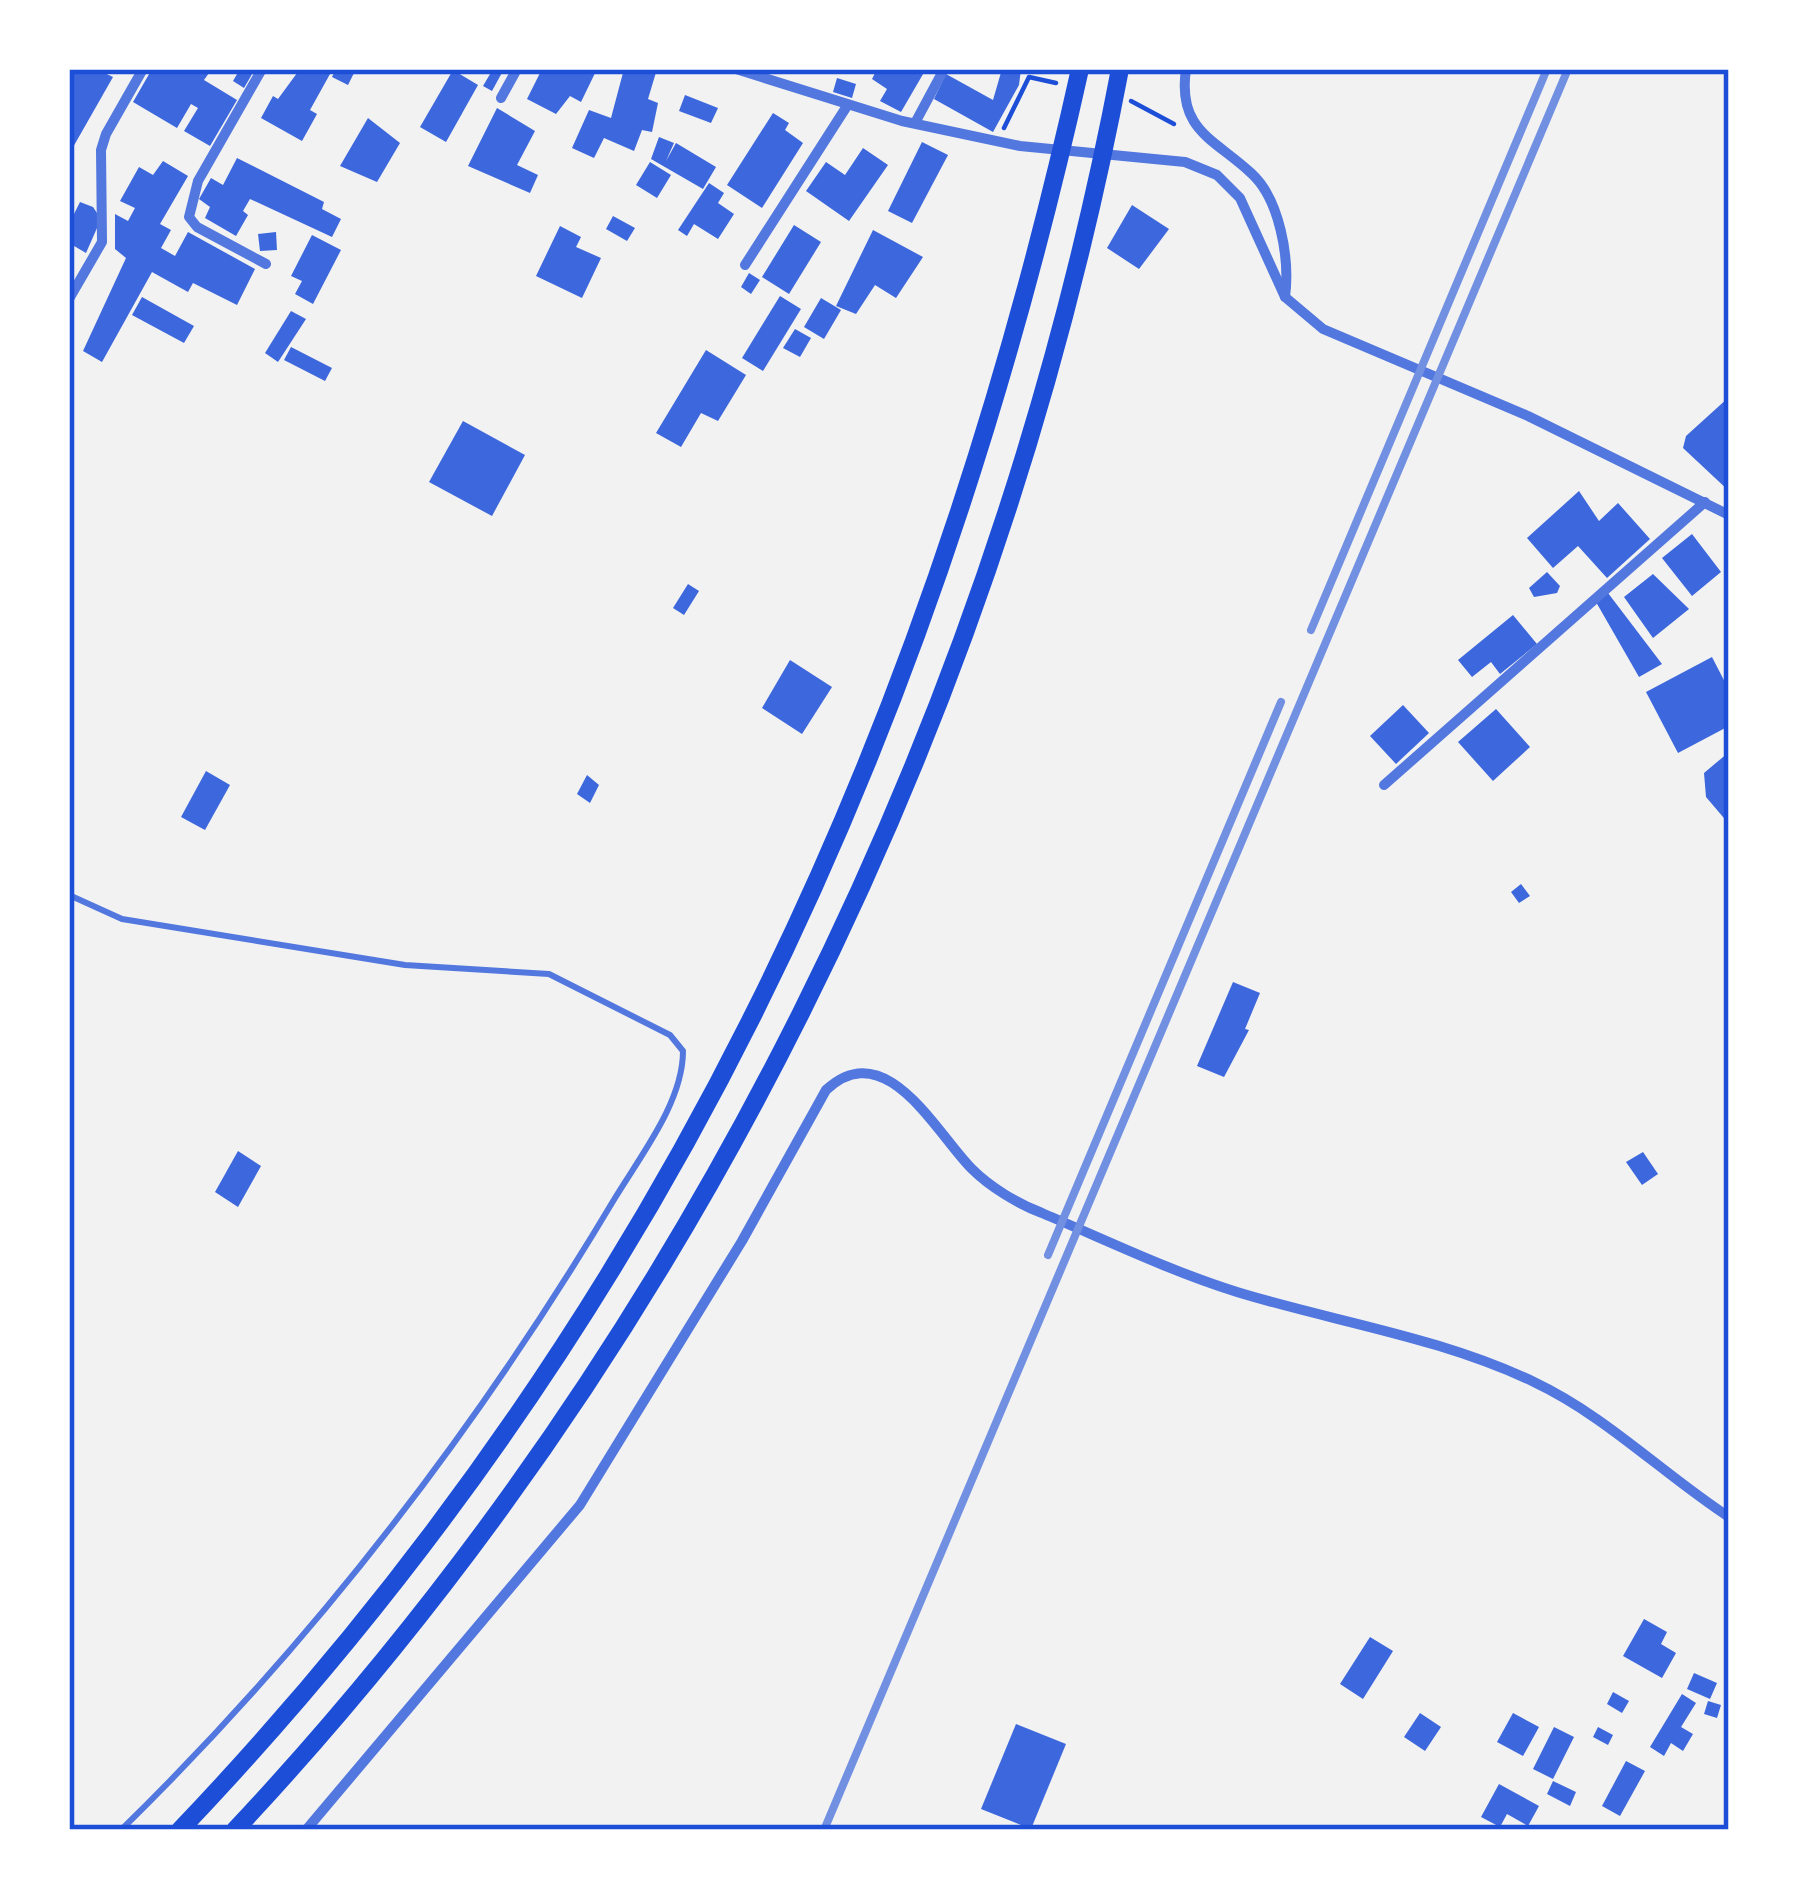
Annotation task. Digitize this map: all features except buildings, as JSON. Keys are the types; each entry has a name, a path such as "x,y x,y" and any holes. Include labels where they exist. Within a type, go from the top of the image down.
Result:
{"highway":[{"path":"180,1830 352,1636 545,1376 653,1205 753,1021 854,799 935,589 1028,286 1080,69"},
{"path":"235,1830 383,1661 582,1395 687,1227 789,1038 890,818 975,597 1067,296 1120,69"}],"street":[{"path":"69,299 75,278 102,242 101,150 143,69"},
{"path":"262,69 198,181 189,217 197,227 266,264"},
{"path":"502,98 518,69"},
{"path":"736,69 847,106 998,142 1185,162 1216,176 1240,197 1285,297 1323,329 1528,416 1729,514"},
{"path":"915,123 944,69"},
{"path":"1186,69 1184,84 1200,137 1255,175 1280,227 1285,297"},
{"path":"745,265 847,106"},
{"path":"1384,785 1705,502"},
{"path":"306,1830 580,1505 742,1241 826,1090 839,1078 876,1075 898,1086 975,1172 1033,1210 1236,1292 1392,1334 1532,1381 1603,1423 1729,1517"}],"lane":[{"path":"69,895 122,919 383,962 549,974 670,1035 683,1051 678,1084 582,1253 352,1581 191,1762 121,1830"}],"path":[{"path":"998,142 1029,76"},
{"path":"1140,103 1200,137"}],"railway":[{"path":"1311,630 1547,69"},
{"path":"824,1830 1568,69"},
{"path":"1048,1255 1281,702"}]}
